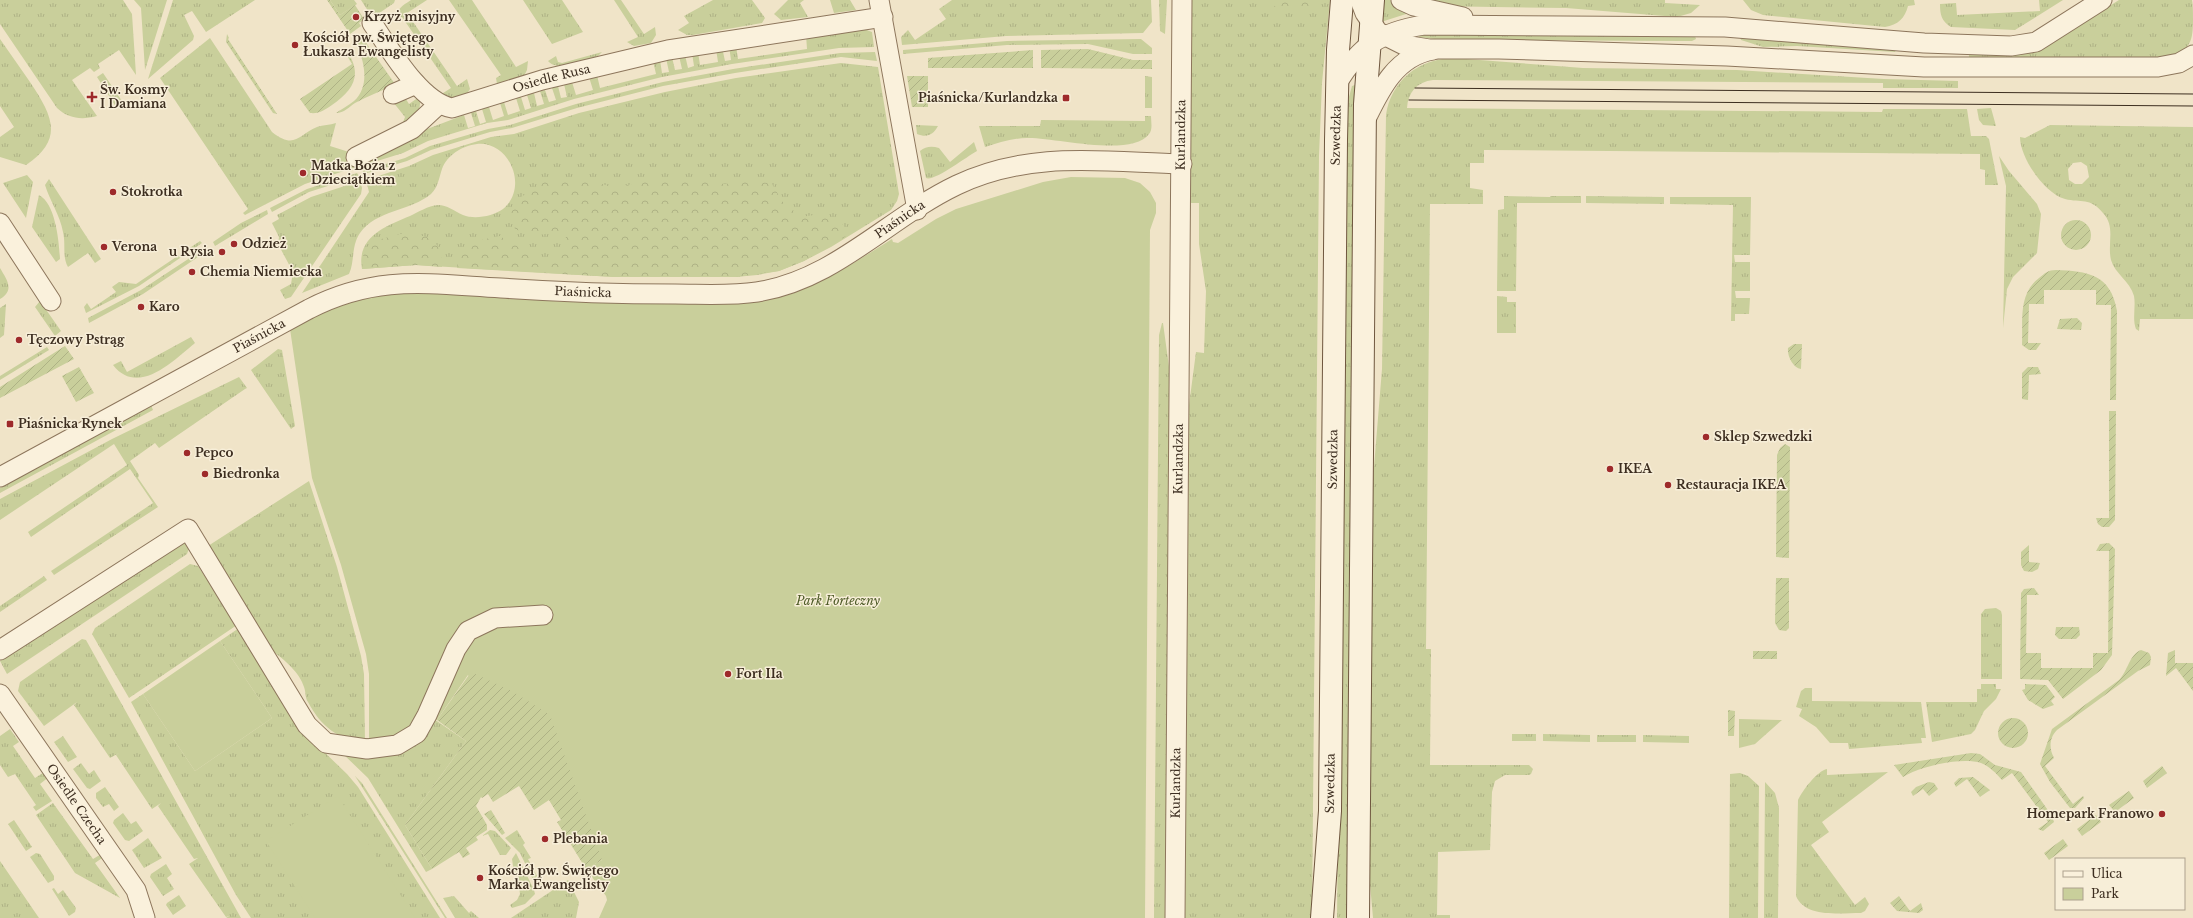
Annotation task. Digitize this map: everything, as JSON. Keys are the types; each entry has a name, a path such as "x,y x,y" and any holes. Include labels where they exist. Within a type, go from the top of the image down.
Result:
{"street":[{"name":"Kurlandzka","path":"1175,918 1182,164 1182,0"},
{"name":"Szwedzka","path":"1322,918 1330,811 1337,83 1342,0"},
{"path":"1360,0 1375,34 1413,47 1429,49 1445,48 1727,56 1924,67 2158,67 2178,63 2193,55"},
{"path":"1358,918 1365,121 1375,34 1373,0"},
{"path":"1402,0 1414,6 1493,25"},
{"path":"1337,83 1348,66 1375,34 1424,25 1725,27 1924,43 2011,46 2036,42 2102,0"},
{"path":"881,9 917,210"},
{"name":"Osiedle Rusa","path":"439,104 452,108 466,106 542,80 668,50 769,33 881,9"},
{"path":"356,157 412,129 439,104 416,84 372,23"},
{"path":"1365,121 1382,86 1397,69 1422,53 1445,48"},
{"path":"393,94 416,84"},
{"name":"Piaśnicka","path":"0,477 309,309 349,292 391,284 425,282 594,294 755,293 793,283 818,273 956,186 1000,169 1018,164 1066,160 1182,164"},
{"path":"0,223 51,301"},
{"path":"0,650 188,529 307,725 326,743 366,749 397,745 416,733 427,715 456,649 468,631 495,618 542,616"},
{"name":"Osiedle Czecha","path":"0,694 136,890 145,918"}],"green space":[{"path":"0,0 123,0 132,14 136,75 119,50 98,64 100,68 94,72 90,68 72,80 97,116 76,118 62,112 57,108 0,24"},
{"path":"134,0 167,0 145,70 141,8"},
{"path":"173,0 255,0 206,32 192,11 184,15 194,36 193,40 148,79"},
{"path":"327,0 330,0 340,15 355,5 364,19 359,23 361,26 350,34"},
{"path":"330,0 354,0 357,4 340,15"},
{"path":"361,0 395,0 394,3 375,16 372,12 370,14"},
{"path":"411,0 427,0 407,13 457,86 467,79 470,89 466,95 452,100 440,95 451,88 402,17 396,20 398,10"},
{"path":"449,0 472,0 516,67 528,61 527,70 524,76 497,84 496,78 501,75"},
{"path":"523,0 562,0 583,32 552,44"},
{"path":"614,0 621,0 644,34 655,27 656,35 651,43 634,46 627,42 638,37"},
{"path":"713,0 752,0 765,18 762,23 693,35 687,35 678,30 689,23 684,16"},
{"path":"788,0 804,0 800,3 808,17 781,20 774,14"},
{"path":"830,0 850,0 856,10 834,13"},
{"path":"952,0 1151,0 1152,22 1143,33 1006,36 902,45 901,37 908,30 915,40 946,19 939,9"},
{"path":"1159,0 1167,0 1165,34 1160,31"},
{"path":"1191,0 1330,0 1322,83 1319,156 1312,918 1185,918 1189,405 1196,352 1204,353 1206,291 1199,244 1199,203 1191,203"},
{"path":"1264,0 1318,0 1314,11 1283,11"},
{"path":"1381,0 1390,0 1406,12 1406,14 1381,22"},
{"path":"1411,0 1665,0 1665,3 1700,5 1691,13 1677,17 1566,8 1431,6"},
{"path":"1743,0 1914,0 1915,5 1908,6 1905,14 1897,23 1885,27 1763,15 1751,10"},
{"path":"2039,0 2063,0 2015,30 1951,27 1943,20 1940,11 1940,4 1956,3 1957,15 2040,11"},
{"path":"2119,0 2192,0 2193,28 2188,46 2178,53 2162,58 1969,57 1969,53 2045,47"},
{"path":"864,29 872,32 874,47 839,48 732,64 662,77 574,99 508,120 487,123 428,141 403,153 361,166 360,160 414,134 464,115 468,128 475,126 471,113 476,111 480,124 486,122 482,109 489,107 493,120 504,116 500,103 504,102 508,115 520,111 516,98 521,97 525,110 531,108 527,95 534,93 537,106 544,104 540,91 545,90 549,102 556,100 552,88 558,86 561,98 567,97 564,84 572,82 576,95 593,90 589,77 597,75 600,88 656,74 653,61 660,60 662,73 669,72 666,58 672,57 675,70 682,69 679,56 685,55 688,68 694,66 692,53 698,52 700,65 718,62 716,49 722,47 725,61 731,60 729,46 736,46 738,59 807,49 806,35"},
{"path":"227,34 228,39 277,114 273,113 226,42"},
{"path":"1420,35 1695,36 1696,39 1692,41 1442,40 1419,37"},
{"path":"362,37 395,84 355,103 344,111 336,113 354,101 363,88 363,64 355,42"},
{"path":"1740,37 1896,50 1895,52 1797,46 1763,47 1741,40"},
{"path":"210,38 272,132 286,140 296,139 317,127 336,123 330,146 349,152 402,125 405,117 393,102 404,96 409,104 419,97 420,107 415,116 396,132 384,140 352,156 356,167 305,184 245,215 243,213 248,209 160,78"},
{"path":"0,39 38,94 49,116 51,126 50,136 46,146 26,165 0,157 0,137 14,127 0,106"},
{"path":"1141,39 1152,48 1152,54 1133,54 1088,44 1007,45 903,54 903,50 1007,41"},
{"path":"1088,49 1133,60 1152,60 1152,69 1041,68 1041,50"},
{"path":"1033,50 1033,68 928,68 928,58"},
{"path":"602,52 598,56 565,66 558,66 548,61 556,56 558,62 562,63"},
{"path":"875,52 877,61 841,57 735,73 663,86 577,108 512,128 490,132 431,150 407,161 364,174 363,171 405,158 430,146 488,129 510,125 576,104 663,82 733,69 840,53"},
{"path":"348,53 355,69 355,76 350,88 339,100 327,108 319,112 310,113 300,99 352,64 346,54"},
{"path":"1453,58 1583,68 1737,70 1884,79 1958,81 1958,88 1883,88 1883,83 1433,80 1422,83 1414,89 1409,97 1407,108 1882,112 1883,109 1967,109 1971,136 1986,136 1989,139 1998,185 1985,185 1985,170 1980,169 1980,154 1484,150 1484,163 1470,163 1470,188 1483,190 1483,204 1430,204 1426,649 1431,649 1430,765 1529,765 1533,769 1529,775 1505,775 1495,781 1492,792 1490,850 1438,852 1437,915 1450,915 1450,918 1373,918 1369,873 1372,534 1373,479 1382,369 1386,115 1394,92 1400,82 1408,74 1428,63 1440,59"},
{"path":"841,63 878,67 899,194 897,201 891,210 831,247 804,261 779,271 736,277 614,277 416,265 362,269 361,258 364,249 368,241 375,234 423,209 441,205 463,215 478,217 489,215 503,209 511,200 515,190 515,178 512,168 507,158 499,150 489,145 477,144 461,149 447,159 437,185 431,194 423,200 384,215 367,225 360,233 355,243 349,274 302,293 369,192 366,180 409,166 433,155 491,137 514,134 579,113 665,92 736,78"},
{"path":"103,73 122,101 116,107 97,77"},
{"path":"907,76 928,76 928,107 912,107"},
{"path":"1145,76 1152,77 1152,108 1145,108"},
{"path":"1352,86 1357,86 1348,918 1337,918 1343,323 1347,104"},
{"path":"1991,108 1996,126 1983,125 1979,120 1977,109"},
{"path":"1145,116 1151,116 1151,128 1149,134 1140,141 1126,145 1110,146 1022,138 1000,142 985,147 979,126 1040,126 1041,120 1145,121"},
{"path":"916,125 938,126 932,134 924,136 917,134"},
{"path":"2050,125 2193,127 2193,319 2140,319 2139,331 2136,329 2134,321 2134,296 2111,260 2110,230 2107,218 2094,205 2057,196 2042,183 2029,165 2024,155 2020,137 2025,138","holes":["2081,162 2087,166 2089,177 2082,184 2075,184 2069,180 2068,169 2073,163"]},
{"path":"974,142 977,151 943,173 926,178 920,151 929,147 939,148 950,162"},
{"path":"1999,156 2009,171 2037,204 2041,214 2037,253 2013,277 2007,289 2003,328 2006,186"},
{"path":"357,173 359,176 309,192 272,212 270,208 307,189"},
{"path":"27,175 33,182 26,218 3,183"},
{"path":"574,177 617,188 654,178 695,178 725,184 749,179 772,184 782,201 801,217 820,214 840,221 850,234 804,261 779,271 736,277 614,277 457,268 462,252 466,247 477,241 500,236 547,264 564,253 566,236 557,232 532,236 515,229 510,214 521,197 545,181"},
{"name":"Park Forteczny","path":"1071,177 1125,178 1140,183 1150,192 1156,203 1156,213 1150,230 1145,918 599,918 607,900 606,896 586,869 602,860 468,675 437,720 424,714 405,735 369,740 369,674 366,654 341,565 312,478 290,329 333,307 376,295 422,291 565,302 740,303 763,300 802,289 820,281 855,262 892,239 893,242 898,243 936,219 956,209 1043,182"},
{"path":"49,179 101,259 95,263 88,253 68,267 65,259 62,226 45,185"},
{"path":"360,181 362,188 361,194 291,297 285,299 280,290 291,284 293,272 278,244 279,237 272,223 279,219 277,215 311,197"},
{"path":"39,195 49,206 56,224 60,259 56,262 32,227"},
{"path":"1504,196 1581,196 1581,203 1517,203 1516,291 1497,291 1498,210 1504,209"},
{"path":"1586,196 1664,197 1664,204 1586,203"},
{"path":"1670,197 1751,197 1750,255 1734,255 1735,262 1750,262 1750,291 1735,291 1736,298 1750,298 1749,314 1735,314 1735,321 1731,321 1733,205 1670,204"},
{"path":"267,210 268,214 215,246 213,242 241,223"},
{"path":"2076,220 2087,224 2091,235 2087,246 2076,250 2065,246 2061,235 2065,224"},
{"path":"400,234 418,235 431,239 436,243 439,249 442,267 416,265 362,269 364,249 378,240"},
{"path":"200,241 202,243 139,286 86,313 84,307 87,303 91,309 116,292 112,287 119,282 136,284"},
{"path":"205,248 207,251 143,294 89,323 88,318 141,290"},
{"path":"0,268 7,281 8,288 5,296 0,299"},
{"path":"2049,271 2078,272 2096,277 2109,289 2114,299 2117,311 2116,400 2110,400 2111,305 2096,305 2096,290 2044,290 2044,304 2029,304 2028,343 2041,343 2036,350 2029,350 2022,345 2023,308 2032,284"},
{"path":"1497,296 1507,297 1507,302 1516,302 1516,333 1497,333"},
{"path":"40,301 61,331 55,336 35,307"},
{"path":"6,304 4,335 0,338 0,308"},
{"path":"2077,318 2082,323 2081,330 2057,329 2060,319"},
{"path":"1162,323 1170,374 1166,918 1154,918 1159,335"},
{"path":"191,337 195,343 166,366 155,373 144,377 133,378 123,374 113,365 121,361 127,372"},
{"path":"1794,344 1802,344 1801,369 1793,364 1788,355 1788,348"},
{"path":"65,346 74,359 0,398 0,387"},
{"path":"47,347 49,350 0,380 0,376"},
{"path":"278,349 282,350 295,426 291,429 251,370"},
{"path":"79,367 94,393 76,402 62,376"},
{"path":"2028,367 2038,367 2041,374 2029,375 2028,400 2022,399 2022,373"},
{"path":"239,377 247,388 159,448 155,443 130,461 139,475 138,478 158,507 54,575 51,571 153,503 130,469 31,537 28,532 127,465 114,444 0,520 0,499 112,439"},
{"path":"151,405 153,410 0,493 0,488"},
{"path":"2109,411 2116,411 2115,520 2109,527 2102,527 2098,524 2096,518 2109,518"},
{"path":"1785,444 1790,447 1789,558 1776,557 1777,455 1780,448"},
{"path":"309,481 337,567 361,656 364,674 365,743 338,735 319,719 307,700 304,687 299,677 282,658 272,651 208,546"},
{"path":"183,541 191,543 187,554 7,674 0,661 174,544"},
{"path":"2109,543 2115,549 2112,655 2101,670 2063,699 2048,680 2020,679 2021,593 2024,589 2034,588 2039,595 2027,595 2026,653 2041,653 2041,668 2093,668 2093,653 2108,653 2109,551 2096,551 2100,544"},
{"path":"2029,545 2029,562 2040,563 2038,569 2032,572 2024,571 2021,565 2021,552"},
{"path":"190,564 198,566 237,625 129,698 92,634 95,628"},
{"path":"44,576 47,580 0,612 0,606"},
{"path":"1776,578 1789,578 1789,628 1786,631 1779,630 1775,623"},
{"path":"1996,608 2001,611 2002,615 2002,679 1981,679 1981,614 1985,609"},
{"path":"2056,627 2079,627 2080,635 2076,639 2059,639 2055,635"},
{"path":"239,628 319,747 358,787 440,918 251,918 236,895 131,702 143,694 195,771 272,718 220,641"},
{"path":"82,639 86,640 241,918 226,918 229,916 226,917 189,864 198,858 194,859 158,806 161,803 152,809 116,755 119,753 110,758 74,705 77,702 44,726 18,691 20,682"},
{"path":"220,641 272,718 195,771 143,694"},
{"path":"2141,650 2149,653 2151,657 2150,665 2138,671 2057,730 2052,736 2051,751 2054,758 2045,766 2073,804 2083,796 2084,798 2075,808 2070,808 2050,782 2040,764 2052,729 2119,680 2125,672 2131,659"},
{"path":"2175,650 2175,663 2193,663 2193,691 2176,668 2166,676 2168,653"},
{"path":"1753,651 1777,651 1777,659 1753,659"},
{"path":"471,672 512,691 550,715 602,860 586,869 557,822 561,820 549,800 534,810 519,786 493,802 488,794 482,798 481,797 476,806 487,825 487,830 476,837 478,840 466,848 470,854 463,858 459,852 432,869 405,825 466,741 437,720"},
{"path":"1981,684 1996,684 1996,689 2001,689 1996,699 1984,711 1975,730 1971,734 1932,742 1926,702 1977,702 1977,689 1981,689"},
{"path":"2025,684 2046,685 2055,697 2051,701 2054,705 2043,709 2028,700 2022,690 2025,689"},
{"path":"1805,688 1812,688 1812,701 1921,702 1926,738 1921,738 1922,743 1849,749 1848,743 1830,743 1816,727 1799,716 1802,709 1796,707 1801,691"},
{"path":"1728,710 1735,711 1734,736 1728,736"},
{"path":"431,717 466,741 405,825 432,869 426,872 368,778 341,752"},
{"path":"2013,718 2024,722 2028,733 2024,744 2013,748 2002,744 1998,733 2002,722"},
{"path":"1739,719 1782,720 1755,744 1739,748"},
{"path":"10,729 19,742 13,746 35,778 46,771 50,776 40,784 52,801 36,811 33,807 36,805 15,774 8,777 0,765 0,736"},
{"path":"1512,734 1536,734 1536,741 1512,741"},
{"path":"1543,734 1590,735 1590,742 1543,741"},
{"path":"1597,735 1636,735 1636,742 1597,742"},
{"path":"1643,735 1689,736 1689,743 1643,742"},
{"path":"63,736 77,757 68,762 54,742"},
{"path":"1971,753 1980,754 1995,765 2021,772 2052,816 2054,822 2043,831 2038,829 2048,822 2012,773 2002,780 1993,770 1981,763 1963,761 1930,766 1903,777 1894,765"},
{"path":"81,763 89,774 94,770 101,781 90,789 87,788 73,769"},
{"path":"2162,766 2167,773 2147,788 2143,781"},
{"path":"1827,769 1827,775 1888,772 1822,822 1829,832 1811,845 1855,905 1865,897 1869,904 1865,911 1861,913 1824,913 1815,911 1807,908 1796,896 1798,800 1814,777"},
{"path":"1740,773 1748,776 1759,786 1758,918 1729,918 1730,774"},
{"path":"355,776 362,783 447,918 445,918"},
{"path":"1973,777 1990,790 1980,797 1967,779 1956,787 1954,783 1959,778"},
{"path":"1765,782 1775,793 1779,808 1778,918 1764,918"},
{"path":"1929,782 1934,783 1938,789 1929,796 1923,789 1913,796 1911,792 1916,787"},
{"path":"105,787 119,807 114,811 109,804 103,807 96,798 96,793"},
{"path":"2129,791 2134,798 2115,812 2109,805"},
{"path":"338,796 415,918 315,918 266,841"},
{"path":"53,803 93,859 103,853 105,856 95,863 120,898 75,873 36,815"},
{"path":"491,810 505,833 502,835 484,814"},
{"path":"123,813 131,824 136,821 143,831 129,841 125,840 113,823 114,820"},
{"path":"2096,815 2101,822 2082,836 2077,829"},
{"path":"14,820 32,847 26,851 8,824"},
{"path":"490,830 495,831 511,848 506,855 500,855 488,834 482,836"},
{"path":"517,830 525,843 523,845 531,858 528,859 543,887 540,889 537,888 520,853 505,838"},
{"path":"148,838 162,858 144,868 132,850"},
{"path":"2063,839 2068,846 2049,860 2044,853"},
{"path":"36,853 40,854 54,876 54,880 48,883 30,857"},
{"path":"516,853 535,894 525,904 512,908 510,905 517,900 520,894 517,872 514,872 512,859"},
{"path":"0,861 39,918 0,918"},
{"path":"166,864 172,874 167,878 174,889 163,896 150,877 151,874"},
{"path":"568,880 579,902 576,918 511,918"},
{"path":"54,888 58,894 63,890 76,908 75,912 69,916 52,889"},
{"path":"179,895 186,906 173,915 166,905"},
{"path":"454,896 469,913 471,911 479,918 455,918 443,898"},
{"path":"1899,896 1910,911 1921,903 1923,910 1919,913 1897,911 1890,903"}],"tram line":[{"path":"1415,88 2193,94"},
{"path":"1409,100 2193,106"}],"place":[{"name":"Krzyż misyjny","path":"356,17"},
{"name":"Kościół pw. Świętego Łukasza Ewangelisty","path":"295,45"},
{"name":"Św. Kosmy I Damiana","path":"92,97"},
{"name":"Piaśnicka/Kurlandzka","path":"1066,98"},
{"name":"Matka Boża z Dzieciątkiem","path":"303,173"},
{"name":"Stokrotka","path":"113,192"},
{"name":"Odzież","path":"234,244"},
{"name":"Verona","path":"104,247"},
{"name":"u Rysia","path":"222,252"},
{"name":"Chemia Niemiecka","path":"192,272"},
{"name":"Karo","path":"141,307"},
{"name":"Tęczowy Pstrąg","path":"19,340"},
{"name":"Piaśnicka Rynek","path":"10,424"},
{"name":"Sklep Szwedzki","path":"1706,437"},
{"name":"Pepco","path":"187,453"},
{"name":"IKEA","path":"1610,469"},
{"name":"Biedronka","path":"205,474"},
{"name":"Restauracja IKEA","path":"1668,485"},
{"name":"Fort IIa","path":"728,674"},
{"name":"Homepark Franowo","path":"2162,814"},
{"name":"Plebania","path":"545,839"},
{"name":"Kościół pw. Świętego Marka Ewangelisty","path":"480,878"}]}
